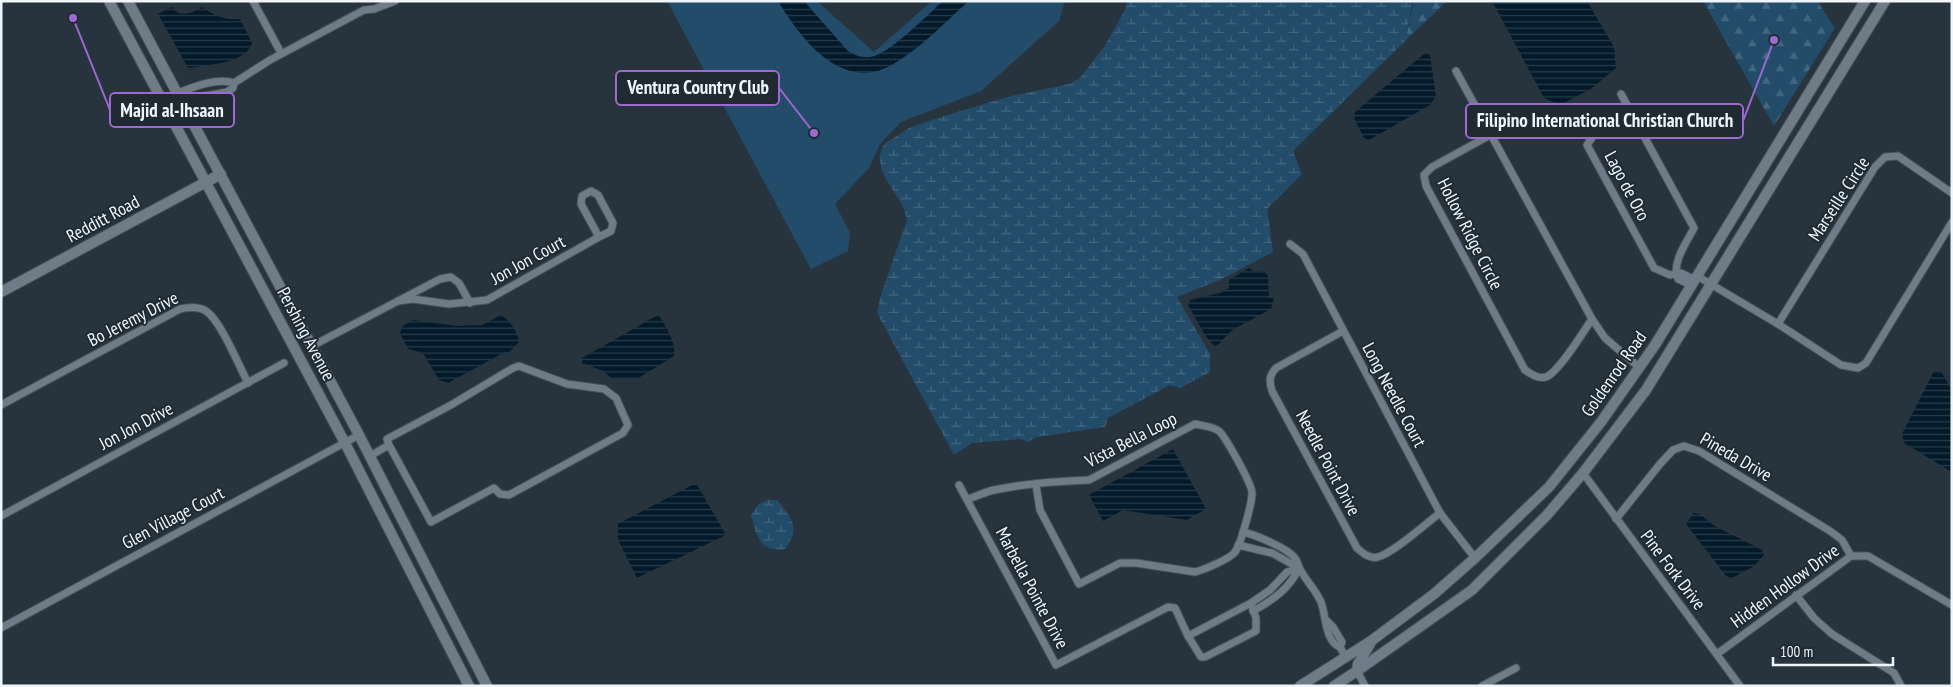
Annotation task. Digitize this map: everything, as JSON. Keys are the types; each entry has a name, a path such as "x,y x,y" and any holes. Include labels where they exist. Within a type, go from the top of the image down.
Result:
{"main road":[{"name":"Pershing Avenue","path":"109,1 345,443 469,686"},
{"name":"Pershing Avenue","path":"128,1 359,435 487,686"},
{"name":"Goldenrod Road","path":"1300,686 1371,641 1434,594 1475,558 1549,487 1601,422 1640,368 1865,1"},
{"name":"Goldenrod Road","path":"1332,686 1357,671 1472,590 1547,515 1582,473 1646,390 1885,1"},
{"name":"Redditt Road","path":"1,292 221,174"},
{"path":"1357,671 1358,664 1371,641"},
{"path":"1332,686 1346,658"}],"street":[{"path":"253,1 281,53"},
{"path":"184,105 200,97 227,92 233,88 234,83 281,53 364,10 395,1"},
{"path":"1456,70 1592,319 1605,338 1640,368"},
{"path":"178,93 209,83 229,81 234,83"},
{"path":"209,83 210,95"},
{"path":"1621,94 1694,228 1678,259 1677,275"},
{"name":"Lago de Oro","path":"1632,116 1593,136 1588,145 1654,268 1670,275 1681,273 1694,280"},
{"name":"Hollow Ridge Circle","path":"1492,134 1432,167 1424,176 1426,186 1525,370 1534,376 1545,377 1555,371 1592,319"},
{"name":"Marseille Circle","path":"1778,324 1875,167 1885,157 1898,156 1952,193"},
{"name":"Jon Jon Court","path":"398,301 413,298 449,304 470,304 487,300 611,231 613,223 598,195 591,191 582,196 581,204 599,237"},
{"path":"1694,280 1712,285 1778,324 1841,365 1858,368 1866,363 1952,222"},
{"name":"Long Needle Court","path":"1290,244 1303,254 1440,513 1475,558"},
{"name":"Jon Jon Court","path":"312,346 440,279 451,277 459,283 470,304"},
{"name":"Bo Jeremy Drive","path":"1,406 180,309 192,306 206,310 215,319 248,383"},
{"name":"Needle Point Drive","path":"1344,331 1276,368 1271,374 1269,382 1272,391 1357,548 1366,556 1377,557 1392,550 1440,513"},
{"name":"Jon Jon Drive","path":"1,516 284,363"},
{"path":"519,366 567,384 604,389 616,398 628,426 623,433 509,495 500,494 494,488 431,522 389,444 387,439 451,406 519,366"},
{"name":"Vista Bella Loop","path":"968,499 993,490 1036,485 1089,480 1195,424 1211,427 1219,431 1249,481 1252,493 1244,532 1235,553 1203,570 1194,572 1136,563 1120,563 1079,584 1040,510 1036,485"},
{"name":"Glen Village Court","path":"1,628 359,435"},
{"path":"370,456 389,444"},
{"name":"Pineda Drive","path":"1616,519 1673,450 1684,446 1699,451 1830,531 1842,540 1851,556"},
{"name":"Pine Fork Drive","path":"1582,473 1740,686"},
{"name":"Marbella Pointe Drive","path":"959,485 1056,665 1168,607 1175,608 1188,636 1201,657 1205,657 1256,631 1256,618 1253,611"},
{"path":"1244,532 1251,533 1287,551 1297,560 1299,568 1316,591 1326,621 1326,630 1335,645 1340,647 1346,658"},
{"path":"1238,545 1272,553 1299,568"},
{"name":"Hidden Hollow Drive","path":"1717,654 1851,556 1868,556 1952,606"},
{"path":"1188,636 1251,603 1274,586 1287,572 1299,568"},
{"path":"1251,603 1253,611 1268,603 1294,580 1299,568"},
{"path":"1274,586 1280,593"},
{"path":"1796,595 1814,618 1832,634 1894,673 1902,686"},
{"path":"1482,686 1516,668"},
{"path":"1357,671 1365,686"}],"green space":[{"path":"667,1 817,1 874,52 932,1 1065,1 1059,21 981,91 901,122 880,144 869,168 835,204 850,233 848,251 811,269"},
{"path":"1127,1 1413,1 1405,41 1293,151 1302,174 1267,209 1273,252 1222,279 1177,297 1210,354 1210,372 1180,388 1170,385 1108,418 1105,427 1037,437 1028,442 1020,439 972,443 954,455 877,313 880,298 907,220 902,204 888,183 881,168 881,151 884,144 911,127 1011,96 1069,84 1079,79 1104,47 1125,10"},
{"path":"1413,1 1447,1 1405,41 1413,6"},
{"path":"1703,1 1817,1 1835,28 1774,126"},
{"path":"768,500 777,500 793,523 793,535 785,549 770,548 764,545 755,530 751,515 759,504"}],"shaded area":[{"path":"778,1 804,1 848,51 858,56 870,57 878,55 897,42 943,1 969,1 905,57 876,71 859,72 842,68 826,59 812,47 799,32"},
{"path":"1492,1 1587,1 1614,47 1616,68 1591,89 1560,105 1544,98"},
{"path":"172,7 179,13 186,14 202,7 220,17 240,19 252,43 248,50 234,59 188,68 158,14"},
{"path":"1425,53 1430,55 1436,96 1430,105 1369,140 1364,138 1354,118 1355,112"},
{"path":"1249,268 1253,271 1264,271 1268,276 1269,298 1274,298 1271,309 1232,330 1219,344 1214,346 1205,335 1188,305 1190,300 1220,293 1229,288 1229,280"},
{"path":"501,315 513,327 519,342 509,352 503,353 448,383 439,380 423,353 408,349 400,333 403,326 413,320 457,326 482,325"},
{"path":"659,316 670,336 675,352 674,356 637,379 613,379 603,371 582,363 582,358"},
{"path":"1934,371 1941,371 1952,391 1952,472 1904,443 1902,434"},
{"path":"1173,449 1206,509 1187,520 1123,510 1103,521 1089,495"},
{"path":"696,483 726,535 637,578 618,540 618,524"},
{"path":"1694,513 1701,515 1713,525 1762,550 1764,555 1754,566 1732,578 1726,576 1686,524"}],"place":[{"name":"Majid al-Ihsaan","path":"73,18"},
{"name":"Filipino International Christian Church","path":"1774,40"},
{"name":"Ventura Country Club","path":"814,133"}]}
